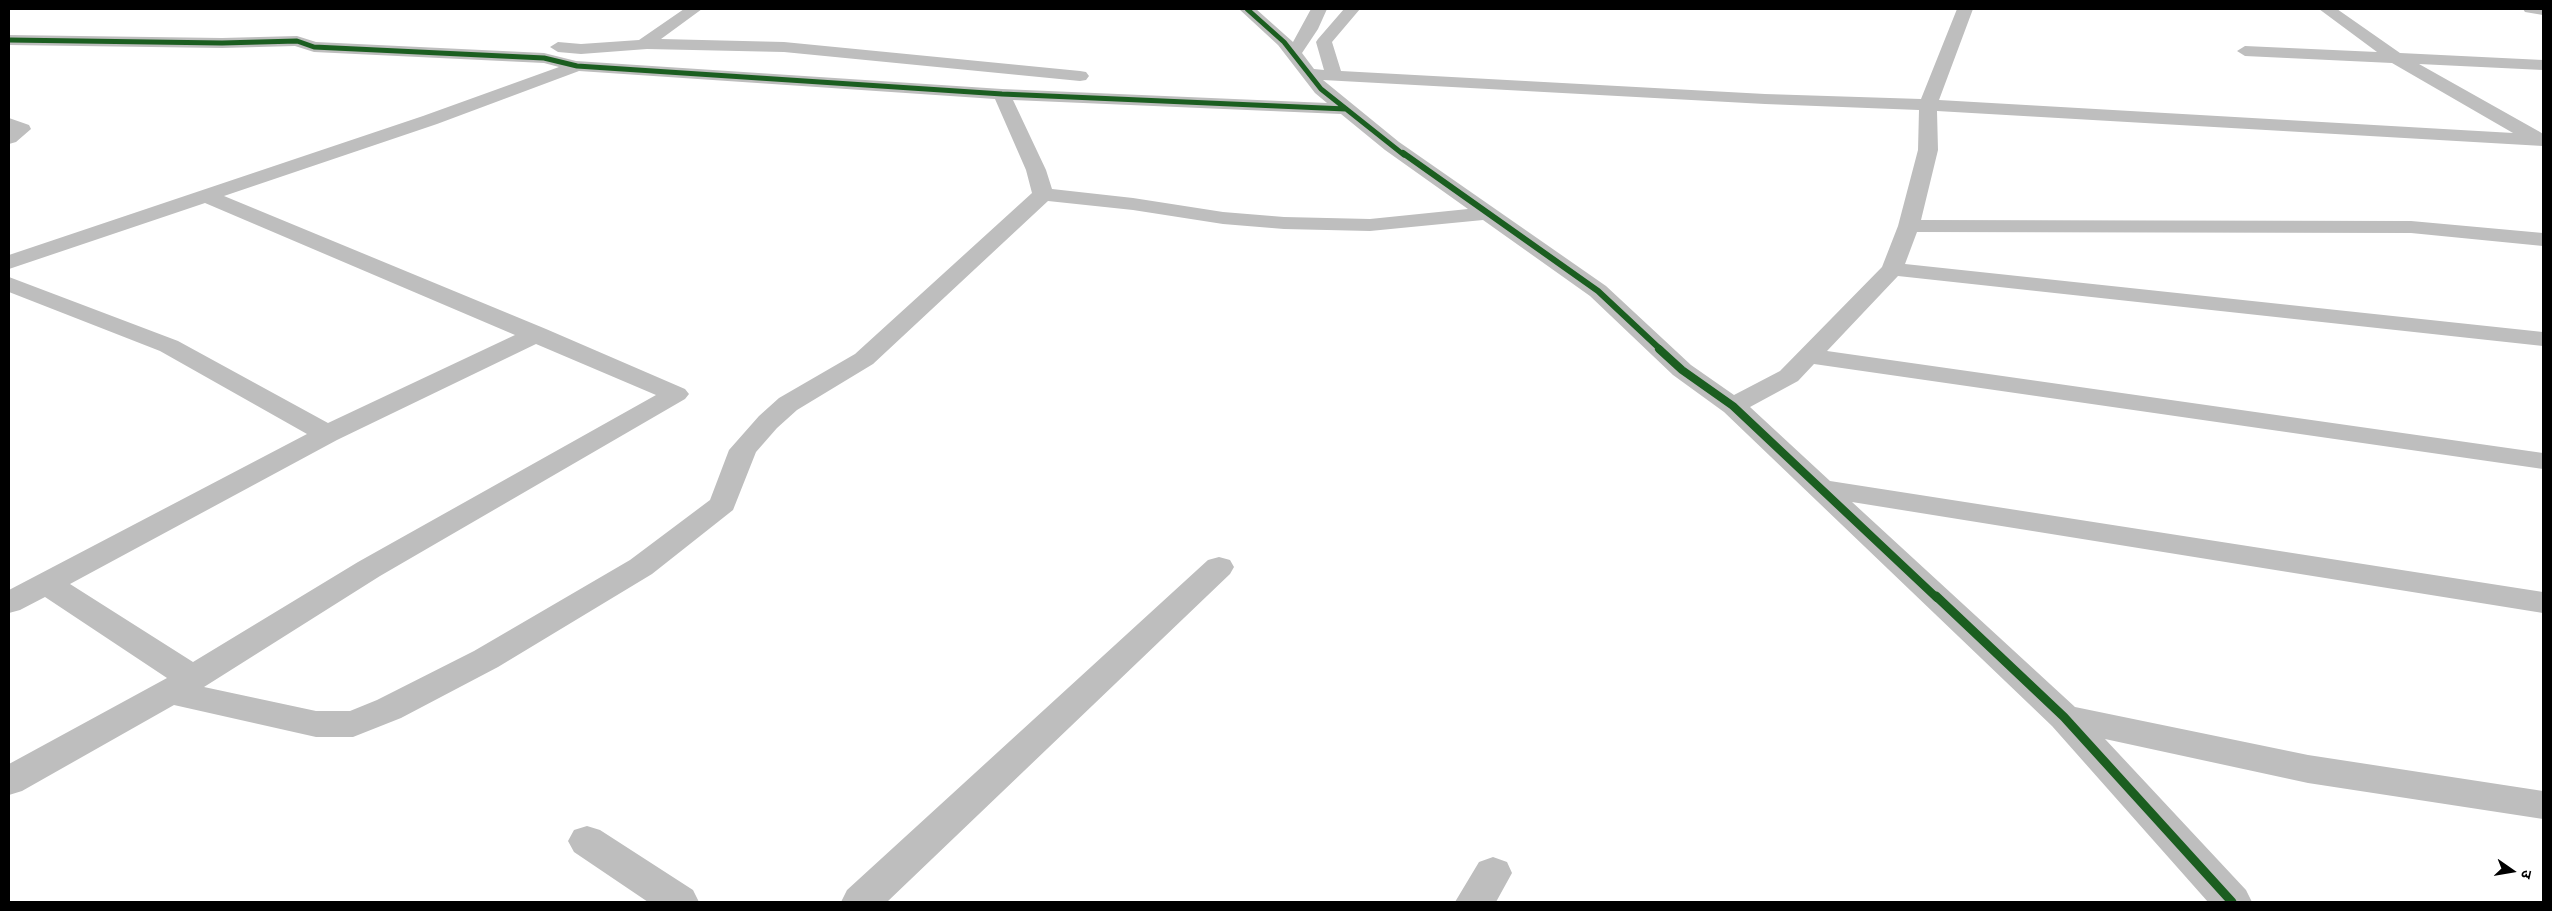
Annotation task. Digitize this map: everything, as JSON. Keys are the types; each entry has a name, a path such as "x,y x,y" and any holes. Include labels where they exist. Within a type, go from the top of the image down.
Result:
{"street":[{"path":"9,262 430,120 577,66 647,44 694,9"},
{"path":"1247,9 1312,68 1765,99 1928,105 2542,140"},
{"path":"1319,9 1310,29 1312,68 1320,89 1392,146 1598,291 1682,370 1733,406 2064,717 2232,902"},
{"path":"1312,68 1324,42 1352,9"},
{"path":"1733,406 1789,376 1892,269 1909,226 1928,150 1928,105 1965,9"},
{"path":"2327,9 2396,58 2542,140"},
{"path":"2531,9 2543,10"},
{"path":"9,40 222,43 297,42 325,34 581,49 647,44 784,47 1080,76"},
{"path":"297,42 314,47 544,58 577,66 1002,94 1346,108"},
{"path":"2245,50 2543,65"},
{"path":"1002,94 1018,134 1036,170 1043,194"},
{"path":"9,124 22,129 9,138"},
{"path":"48,584 181,684 316,724 353,724 389,709 486,659 641,567 723,504 743,450 768,422 788,404 864,359 1043,194 1133,204 1223,218 1284,224 1370,225 1490,214"},
{"path":"9,781 181,684 369,569 676,394 206,196"},
{"path":"1909,226 2411,227 2543,240"},
{"path":"1892,269 2543,339"},
{"path":"9,284 169,346 327,434"},
{"path":"9,603 48,584 327,434 537,334"},
{"path":"1810,356 2543,461"},
{"path":"1820,488 2543,602"},
{"path":"861,902 1219,567"},
{"path":"2064,717 2308,769 2543,805"},
{"path":"587,841 678,902"}],"cycle path":[{"path":"1247,9 1284,42 1321,89 1392,146 1598,291 1682,370 1733,406 2064,717 2232,902"},
{"path":"9,40 222,43 297,41 314,47 544,58 577,66 1002,94 1346,109"}]}
